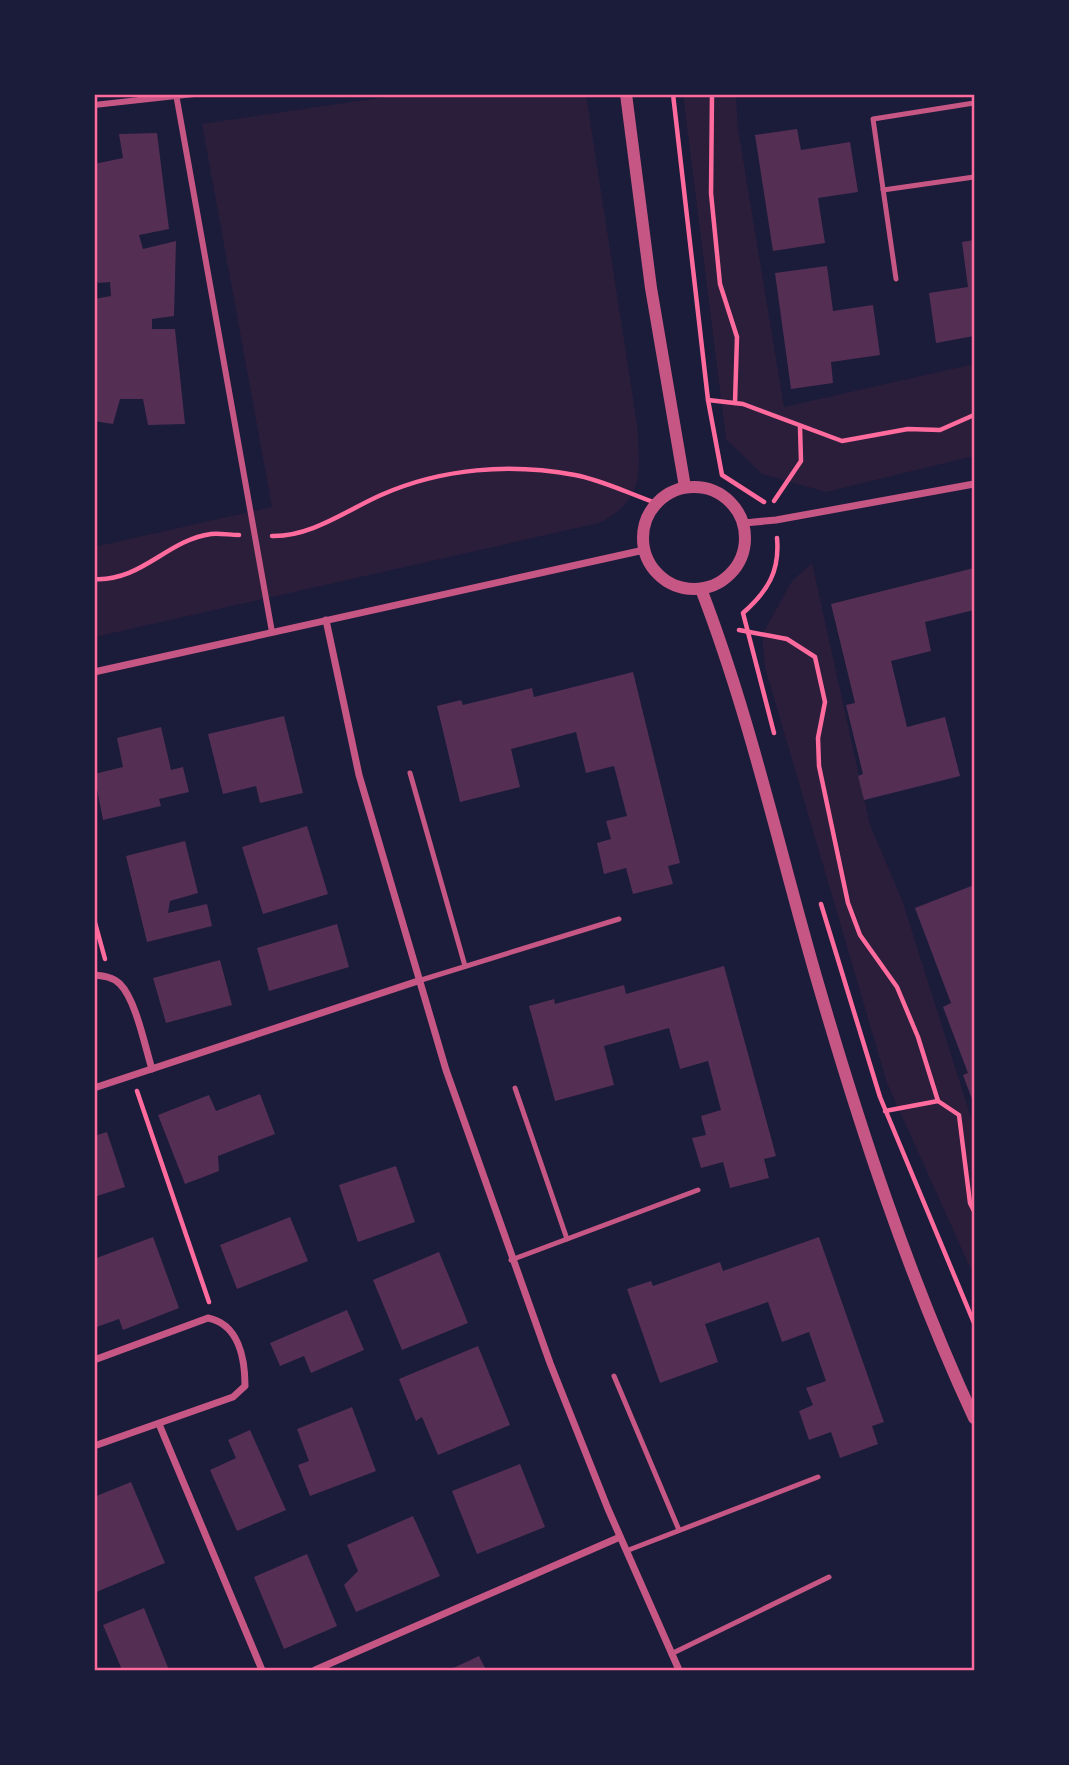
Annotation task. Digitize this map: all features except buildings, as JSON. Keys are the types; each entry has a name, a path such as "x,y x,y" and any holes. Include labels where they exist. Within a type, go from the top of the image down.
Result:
{"street":[{"path":"94,105 194,94"},
{"path":"626,94 651,288 685,487"},
{"path":"176,96 272,632"},
{"path":"744,523 776,520 975,484"},
{"path":"685,487 715,490 738,509 744,523 746,538 737,566 716,585 701,589 672,584 659,576 644,550 643,533 647,517 656,503 669,493 685,487"},
{"path":"94,672 644,550"},
{"path":"701,589 763,778 817,979 859,1116 939,1343 975,1418"},
{"path":"326,620 359,775 418,981 511,1260 620,1538 679,1671"},
{"path":"94,975 110,977 121,985 130,1002 152,1069"},
{"path":"94,1088 418,981"},
{"path":"94,1360 208,1318 222,1320 233,1331 245,1371 244,1386 233,1397 94,1447"},
{"path":"159,1424 261,1671"},
{"path":"315,1671 620,1538"}],"lane":[{"path":"895,279 873,118 975,103"},
{"path":"883,190 975,177"},
{"path":"410,773 465,966"},
{"path":"418,981 619,919"},
{"path":"515,1088 567,1239"},
{"path":"511,1260 698,1190"},
{"path":"614,1376 680,1530"},
{"path":"626,1551 818,1477"},
{"path":"671,1654 830,1577"}],"path":[{"path":"673,94 708,400 735,403 842,442 908,429 940,430 975,415"},
{"path":"712,94 711,193 720,284 737,337 735,403"},
{"path":"770,508 801,461 800,427"},
{"path":"94,579 112,580 140,571 179,546 210,534 281,536 311,528 409,483 460,472 508,468 577,476 656,503"},
{"path":"715,625 787,639 815,657 825,702 818,738 819,766 848,903 860,935 897,987 918,1037 938,1101 959,1115 970,1203 975,1211"},
{"path":"749,632 775,737"},
{"path":"819,897 886,1111 975,1323"},
{"path":"94,919 110,977"},
{"path":"131,1076 215,1319"},
{"path":"859,1116 938,1101"}],"shaded area":[{"path":"399,95 586,95 637,424 639,469 632,493 614,514 599,523 95,637 94,547 272,507 202,124"},
{"path":"683,95 736,95 738,129 784,407 974,364 974,456 826,492 762,474 726,439"},
{"path":"812,563 870,825 902,900 974,1127 974,1276 887,1083 765,667 762,635 792,581"}]}
